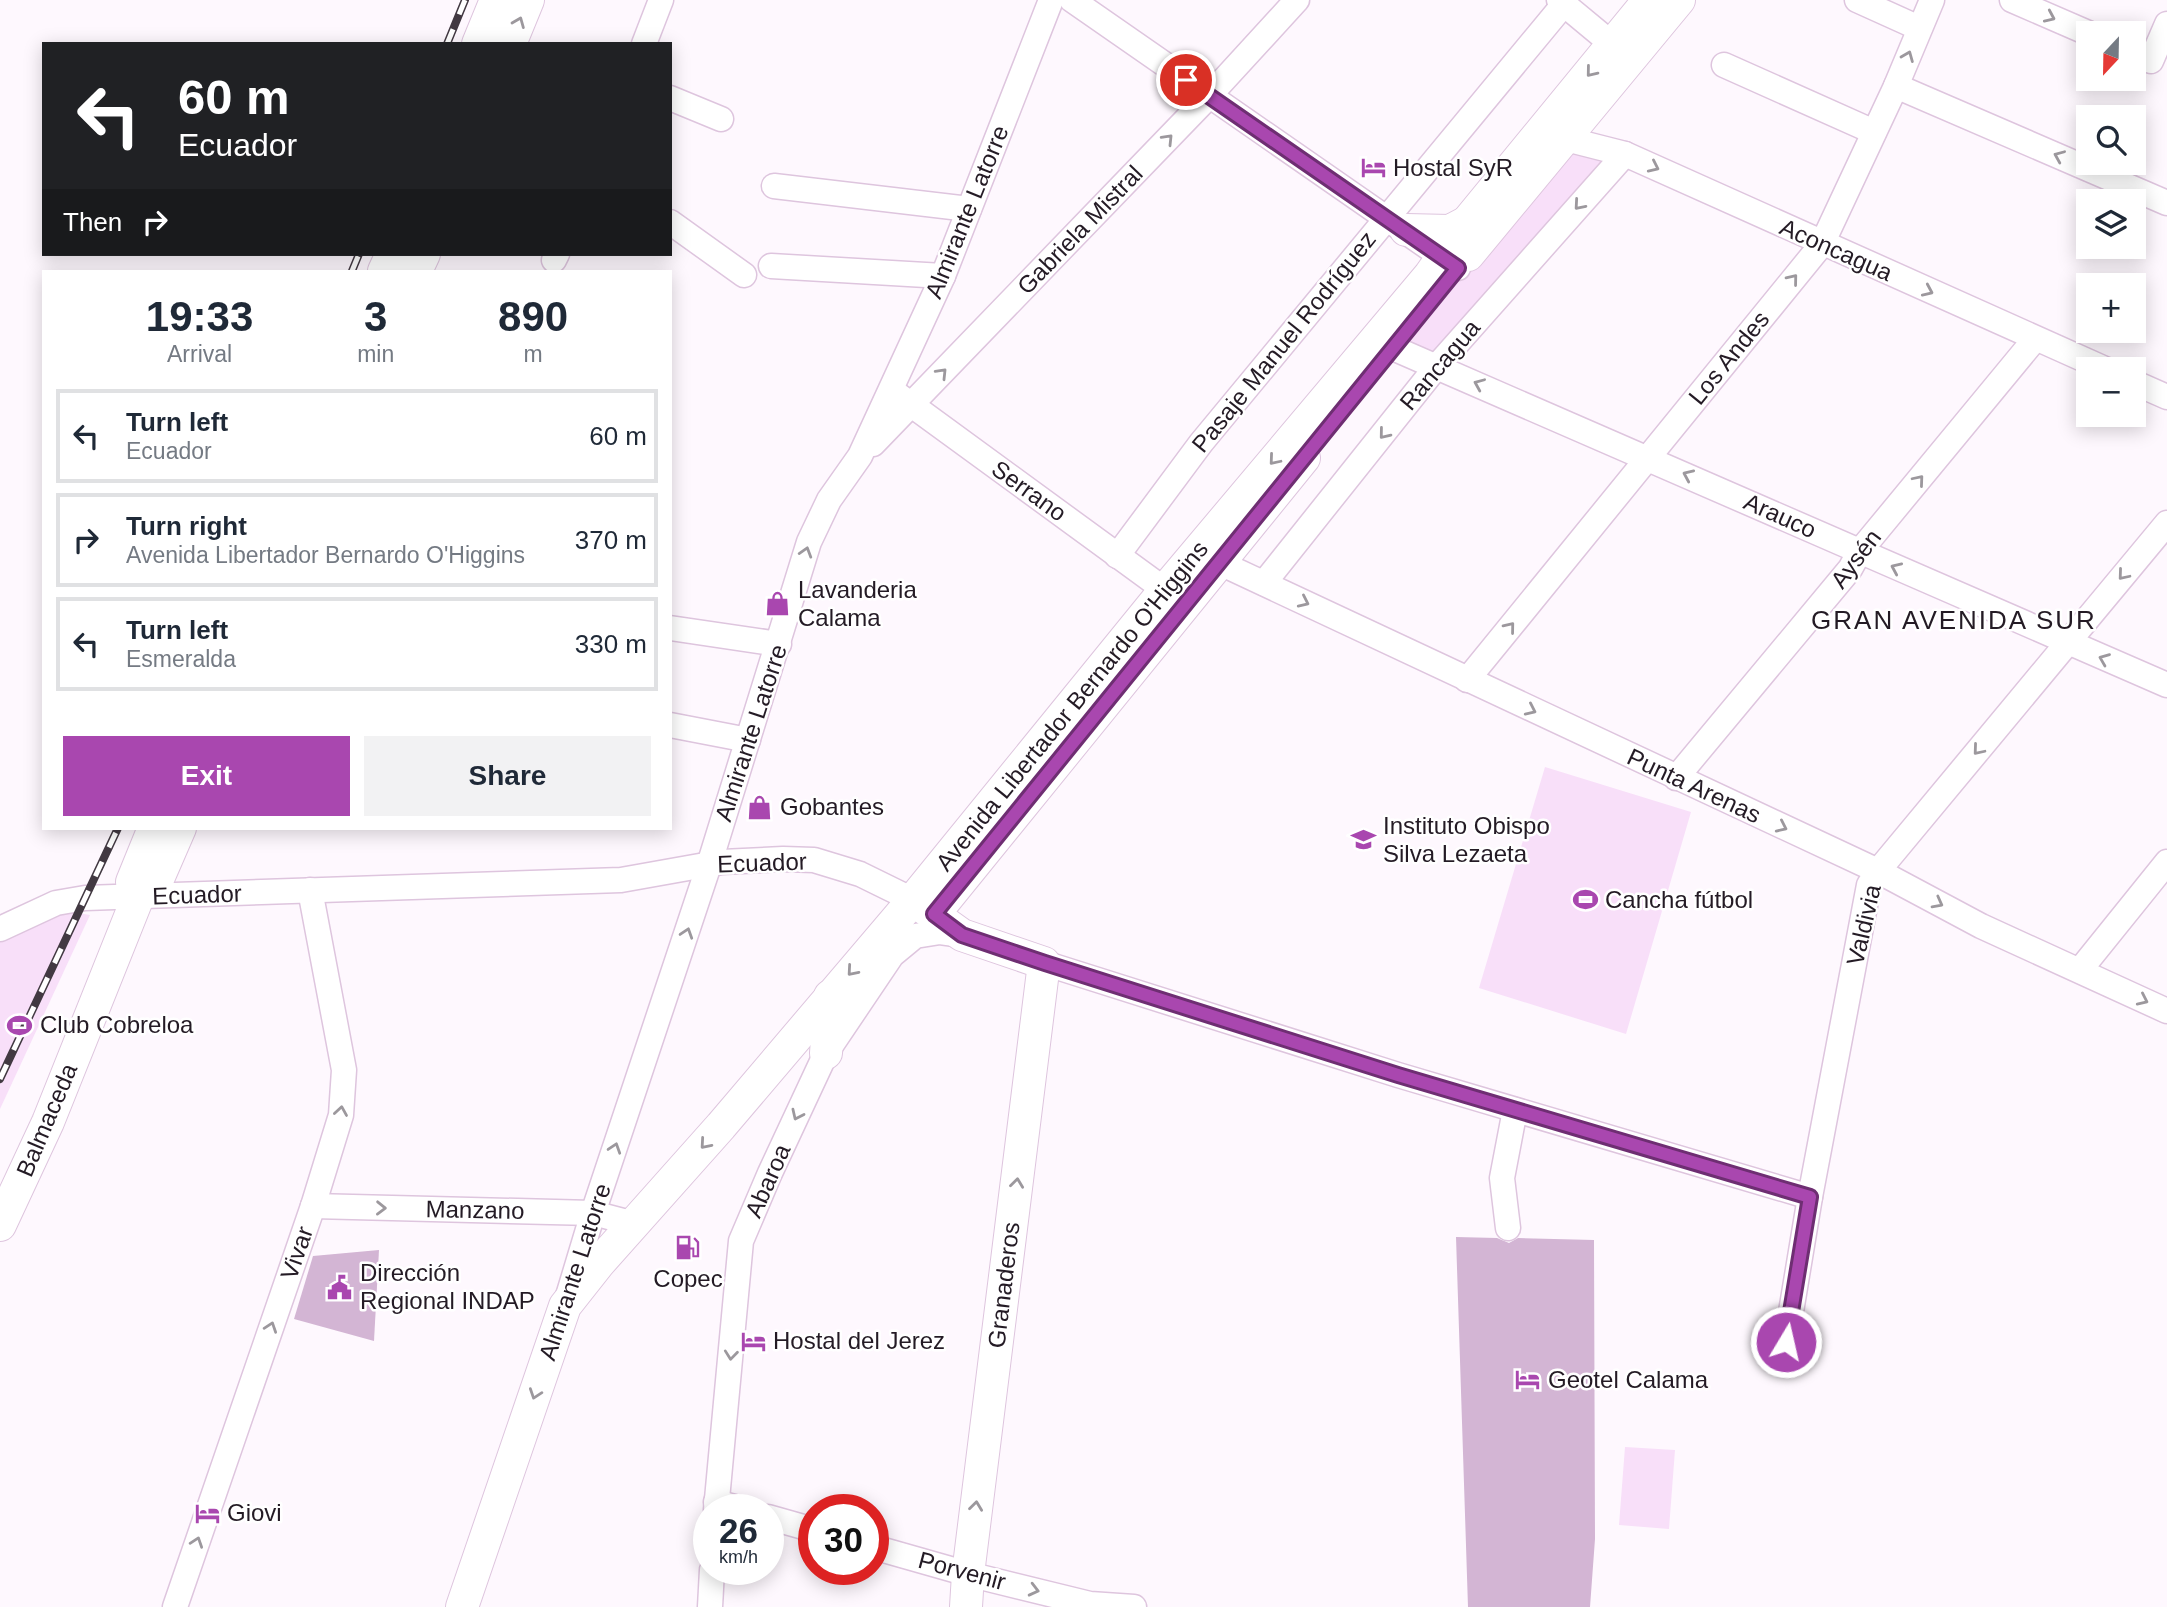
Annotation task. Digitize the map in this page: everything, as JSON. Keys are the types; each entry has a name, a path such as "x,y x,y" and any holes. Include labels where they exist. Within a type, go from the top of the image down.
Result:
{"main road":[{"path":"479,42 496,0"},
{"path":"511,42 528,0"},
{"name":"Avenida Libertador Bernardo O'Higgins","path":"565,1306 831,996 923,907 1220,563 1393,348 1442,269 1467,222 1649,0"},
{"name":"Avenida Libertador Bernardo O'Higgins","path":"923,907 1165,590 1442,269 1566,139 1679,0"},
{"path":"1396,223 1432,233 1450,231 1467,222"},
{"path":"1396,223 1424,262 1442,269"},
{"name":"Balmaceda","path":"138,897 132,882 153,830"},
{"name":"Balmaceda","path":"0,1225 48,1122 138,897 157,881 179,830"},
{"name":"Ecuador","path":"923,907 962,935 1045,963"},
{"name":"Granaderos","path":"966,1607 1045,963"},
{"path":"826,1053 831,996"},
{"name":"Almirante Latorre","path":"462,1607 565,1306"}],"street":[{"path":"648,35 661,0"},
{"path":"648,35 674,12 678,0"},
{"name":"Almirante Latorre","path":"565,1306 817,523 860,456 892,390 943,276 1051,0"},
{"path":"1072,0 1396,223"},
{"name":"Gabriela Mistral","path":"860,456 1209,96 1297,0"},
{"path":"1857,0 1919,28"},
{"name":"Los Andes","path":"1467,680 1822,244 1896,86 1932,0"},
{"path":"2012,0 2076,28"},
{"path":"1561,2 1612,44"},
{"name":"Pasaje Manuel Rodríguez","path":"1117,556 1201,443 1396,223 1561,2"},
{"path":"2150,61 2167,24"},
{"path":"1724,65 1874,132"},
{"path":"1896,86 2167,203"},
{"path":"672,99 721,119"},
{"name":"Aconcagua","path":"1566,139 1625,154 2077,357"},
{"name":"Rancagua","path":"1264,583 1437,366 1625,154"},
{"path":"774,186 970,209"},
{"path":"672,223 744,275"},
{"path":"771,266 943,276"},
{"name":"Aysén","path":"1676,778 1850,569 1860,551 2035,339"},
{"name":"Arauco","path":"1393,348 2167,685"},
{"path":"2146,388 2167,397"},
{"name":"Serrano","path":"892,390 1165,590"},
{"name":"Valdivia","path":"1786,1342 1810,1197 1869,885 2167,523"},
{"name":"Punta Arenas","path":"1220,563 1878,871 1981,926 2167,1011"},
{"path":"672,628 779,645"},
{"path":"672,725 748,740"},
{"name":"Ecuador","path":"0,929 56,903 85,898 621,880 709,865 783,859 814,860 860,874 923,907"},
{"path":"2080,970 2167,862"},
{"name":"Vivar","path":"175,1607 313,1206 341,1115 344,1070 310,890"},
{"name":"Abaroa","path":"717,1494 741,1241 826,1053 868,987 904,943 915,936 962,935"},
{"name":"Ecuador","path":"1045,963 1515,1110 1810,1197"},
{"path":"1508,1228 1502,1178 1515,1110"},
{"name":"Manzano","path":"313,1206 593,1213 635,1224"},
{"name":"Porvenir","path":"889,1552 1090,1604 1134,1607"},
{"path":"709,1607 711,1585"}],"shaded area":[{"path":"1573,141 1625,154 1437,366 1409,346 1411,331"},
{"name":"Cancha fútbol","path":"1545,767 1691,812 1626,1034 1479,988"},
{"name":"Club Cobreloa","path":"66,911 90,915 0,1109 0,941"},
{"path":"1625,1447 1675,1450 1669,1529 1619,1525"}],"building":[{"name":"Geotel Calama","path":"1456,1237 1497,1238 1509,1243 1518,1238 1594,1240 1595,1539 1590,1607 1468,1607"},
{"name":"Dirección Regional INDAP","path":"379,1250 374,1341 294,1319 313,1256"}],"railway":[{"path":"448,42 465,0"},
{"path":"352,270 358,256"},
{"path":"0,1079 117,830"}],"place":[{"name":"Hostal SyR","path":"1373,168"},
{"name":"Lavanderia Calama","path":"778,604"},
{"name":"Gobantes","path":"760,807"},
{"name":"Instituto Obispo Silva Lezaeta","path":"1363,840"},
{"name":"Cancha fútbol","path":"1585,900"},
{"name":"Club Cobreloa","path":"20,1025"},
{"name":"Copec","path":"688,1248"},
{"name":"Dirección Regional INDAP","path":"340,1287"},
{"name":"Hostal del Jerez","path":"753,1341"},
{"name":"Geotel Calama","path":"1528,1380"},
{"name":"Giovi","path":"207,1513"}],"district":[{"name":"GRAN AVENIDA SUR","path":"1954,620"}],"route":[{"path":"1186,80 1458,268 934,914 962,935 1045,963 1398,1075 1810,1197 1786,1342"}]}
